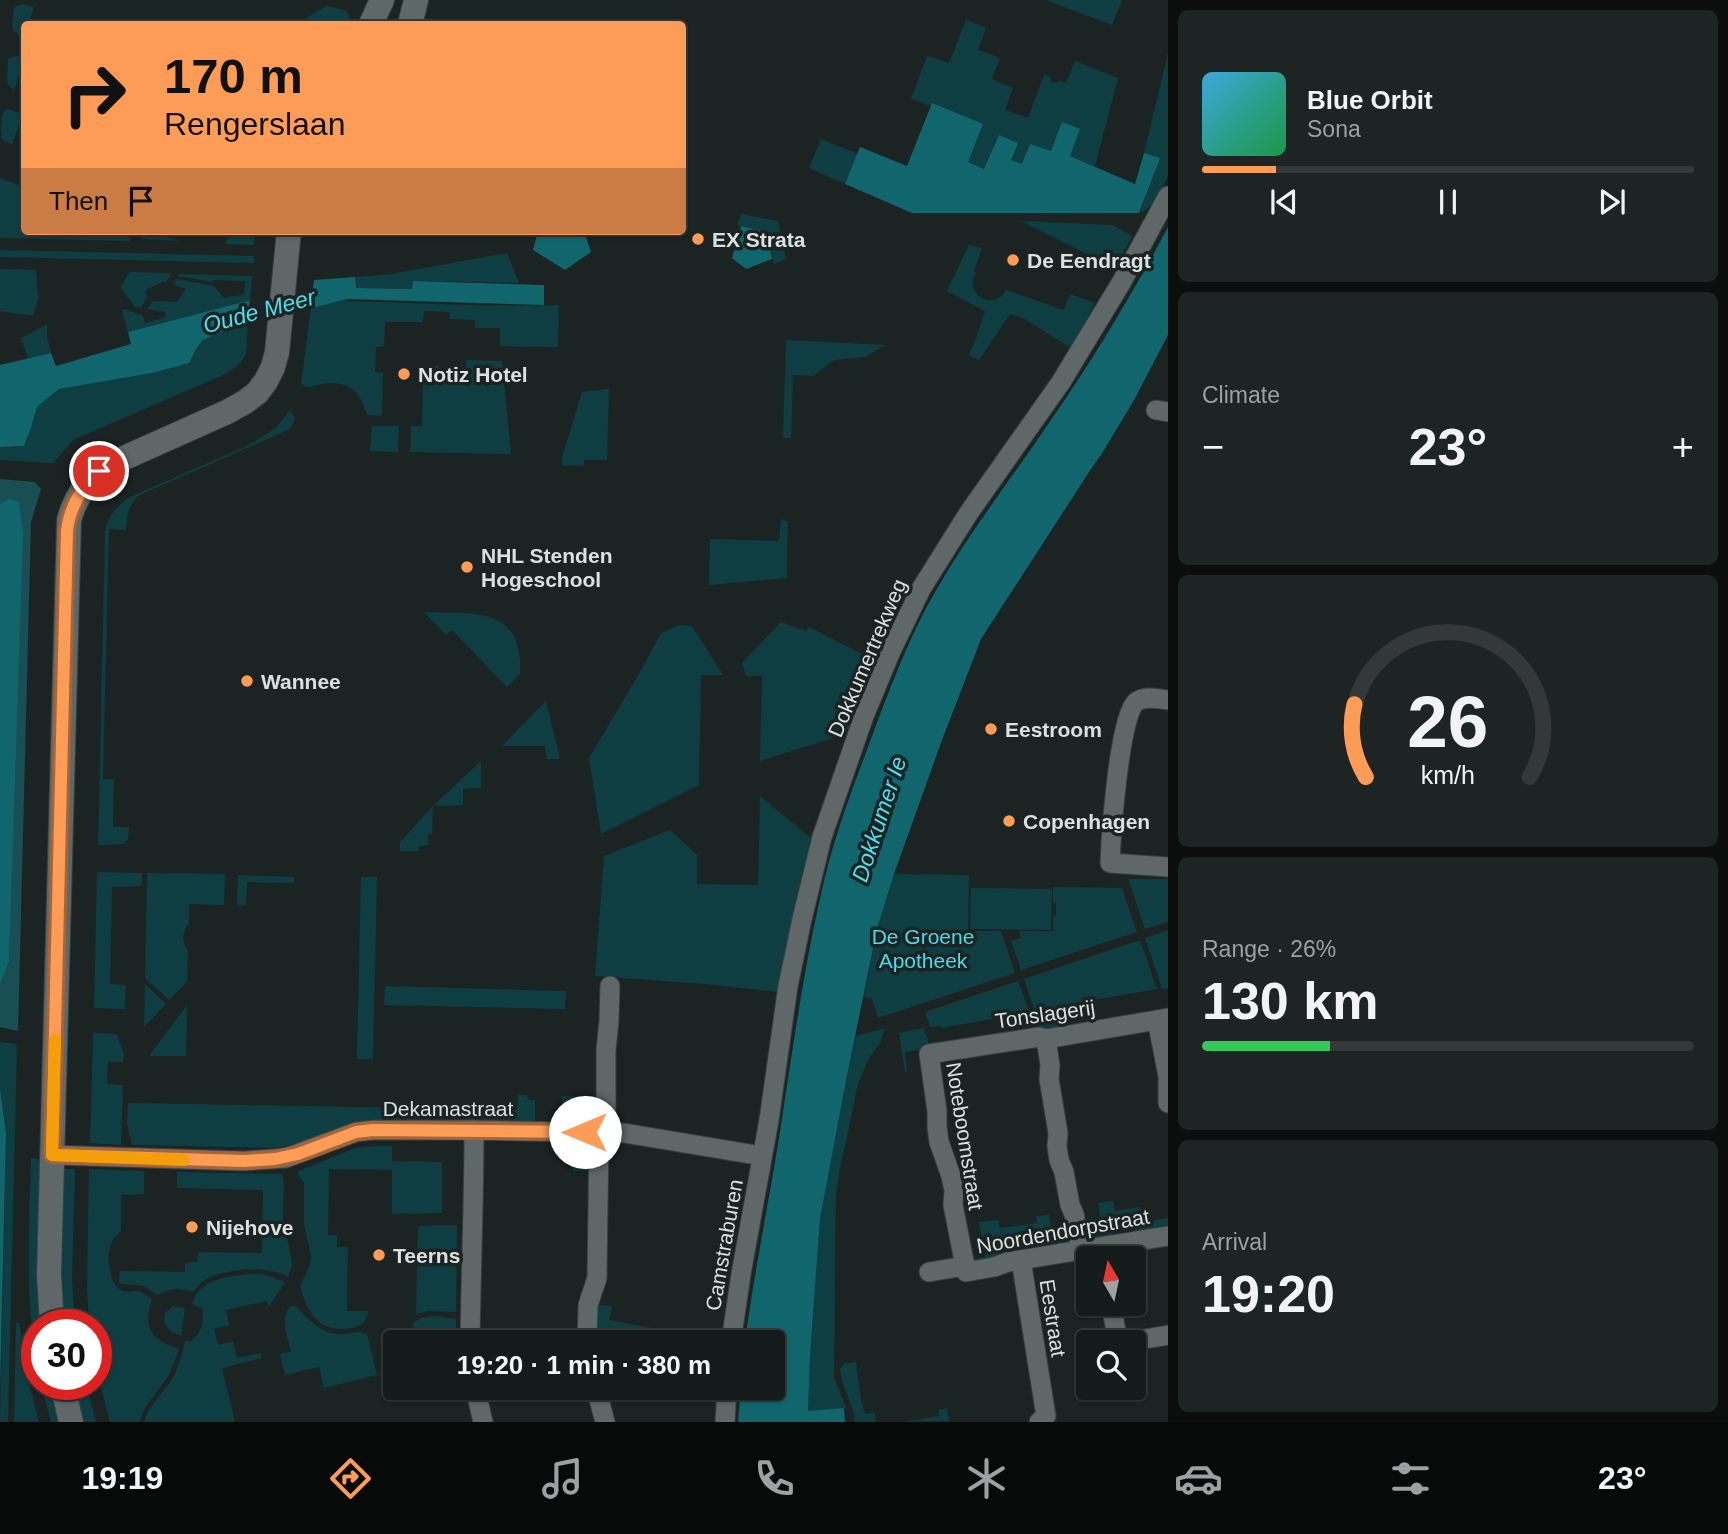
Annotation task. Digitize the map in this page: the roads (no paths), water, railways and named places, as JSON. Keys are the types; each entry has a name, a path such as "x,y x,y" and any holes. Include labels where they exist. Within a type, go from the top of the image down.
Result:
{"street":[{"path":"372,21 382,0"},
{"path":"411,21 416,0"},
{"name":"Dokkumertrekweg","path":"762,1156 789,986 813,873 839,786 891,650 914,602 945,548 1061,382 1121,283 1168,196"},
{"path":"50,1309 49,1275 69,520 78,496 87,482 99,471 228,412 257,393 273,367 277,352 289,235"},
{"path":"1168,700 1146,698 1136,702 1130,711 1119,763 1110,863 1168,867"},
{"path":"587,1330 588,1305 597,1278 610,986"},
{"path":"1162,1019 1168,1103"},
{"name":"Tonslagerij","path":"929,1054 1039,1037 1045,1039 1162,1019"},
{"path":"1045,1039 1058,1133 1059,1160 1080,1246"},
{"name":"Noteboomstraat","path":"929,1054 939,1142 954,1190 953,1205 965,1266"},
{"path":"470,1330 474,1130"},
{"name":"Dekamastraat","path":"52,1155 244,1161 286,1157 356,1132 474,1130 639,1135 762,1156"},
{"name":"Camstraburen","path":"733,1330 762,1156"},
{"name":"Noordendorpstraat","path":"1127,1246 1168,1236"},
{"name":"Noordendorpstraat","path":"929,1272 965,1266 966,1272 1076,1251"},
{"name":"Eestraat","path":"1021,1260 1046,1416 1039,1422"},
{"path":"1146,1339 1168,1335"},
{"path":"66,1400 71,1422"},
{"path":"478,1400 483,1422"},
{"path":"599,1400 605,1422"},
{"path":"725,1422 726,1400"}],"water":[{"path":"932,103 983,124 968,162 984,169 999,135 1018,143 1011,160 1022,164 1030,144 1051,151 1062,122 1080,129 1070,156 1135,184 1144,153 1160,158 1139,213 912,213 845,184 860,147 907,166"},
{"path":"741,226 767,232 772,259 746,269 732,258"},
{"name":"Dokkumer Ie","path":"1168,227 1168,335 1133,402 1101,455 981,639 942,740 877,929 820,1219 810,1356 808,1411 844,1408 845,1422 738,1422 740,1400 785,1400 785,1330 747,1330 812,936 827,869 851,792 899,666 935,592 1127,301"},
{"path":"537,235 585,235 591,252 565,270 533,250"},
{"name":"Oude Meer","path":"355,277 356,288 412,289 413,281 544,285 544,305 347,299 223,331 203,340 189,363 152,373 59,389 37,407 24,446 0,447 0,365 51,353 56,366 131,344 128,332 313,284 314,280"},
{"path":"9,499 19,502 23,533 9,962 0,985 0,504"},
{"path":"0,1088 6,1135 0,1390"}],"place":[{"name":"EX Strata","path":"698,239"},
{"name":"De Eendragt","path":"1013,260"},
{"name":"Notiz Hotel","path":"404,374"},
{"name":"NHL Stenden Hogeschool","path":"467,567"},
{"name":"Wannee","path":"247,681"},
{"name":"Eestroom","path":"991,729"},
{"name":"Copenhagen","path":"1009,821"},
{"name":"Nijehove","path":"192,1227"},
{"name":"Teerns","path":"379,1255"}],"park label":[{"name":"De Groene Apotheek","path":"923,948"}]}
